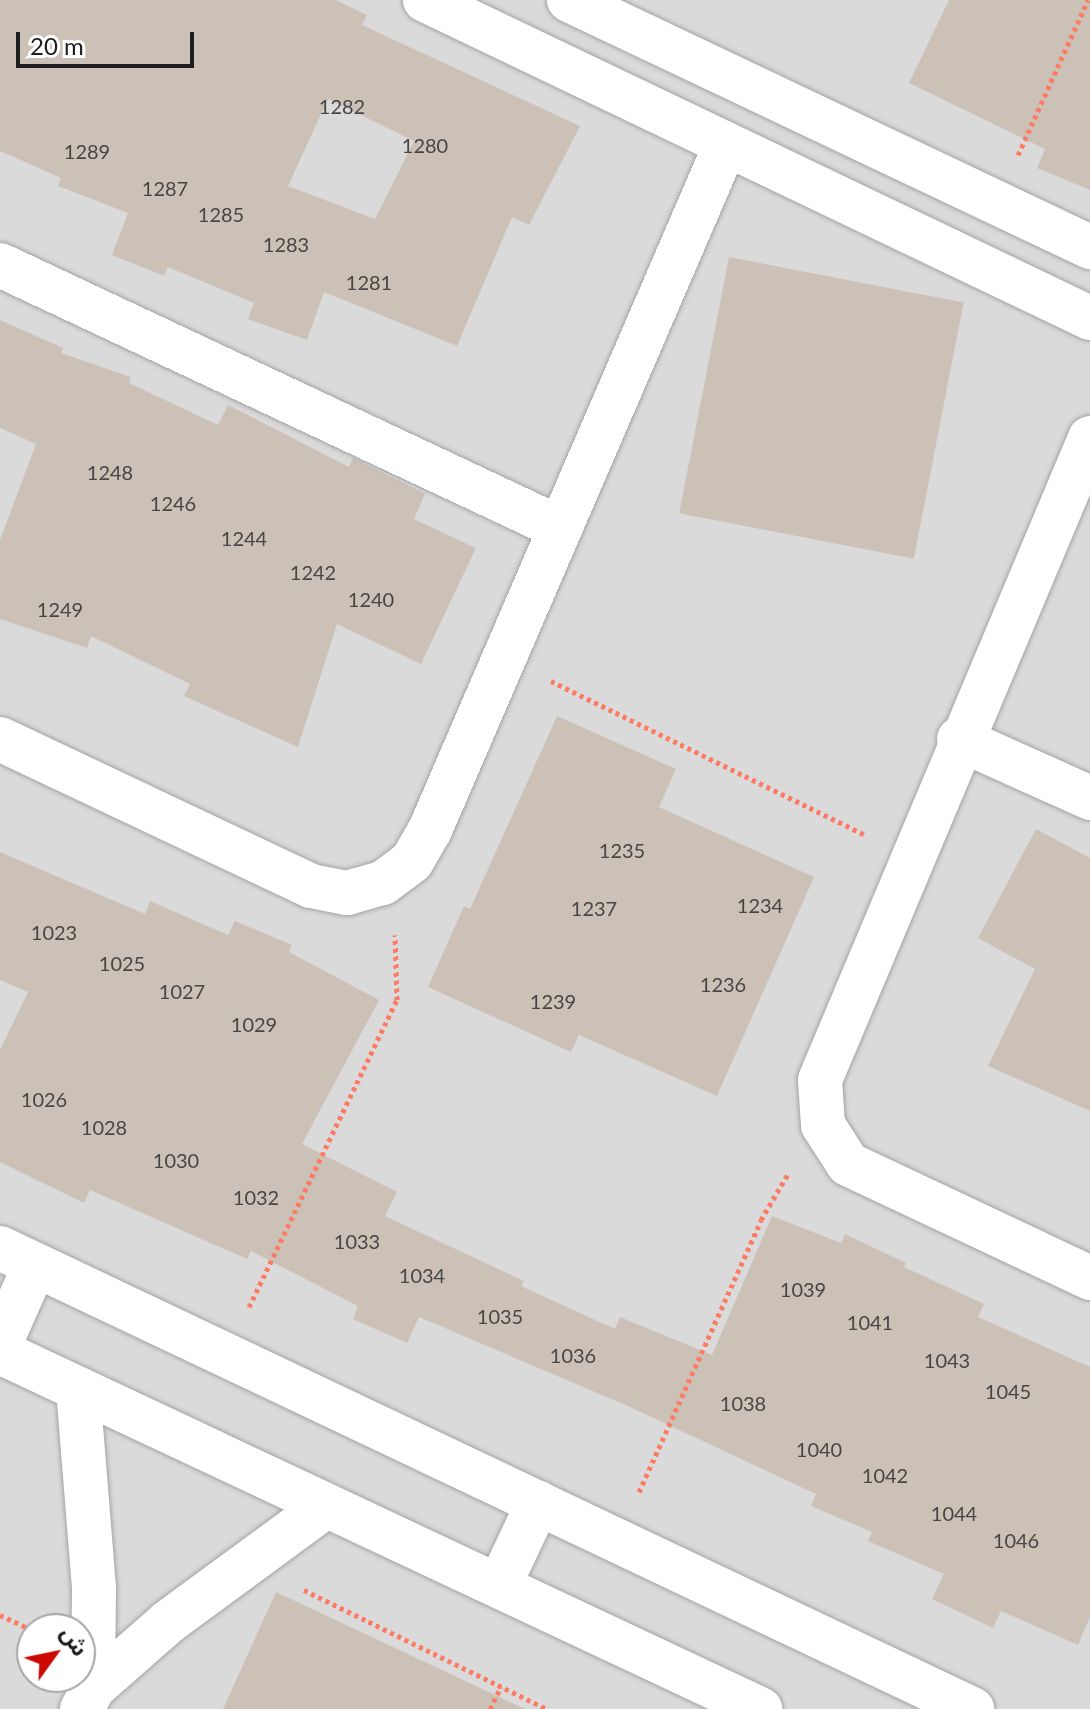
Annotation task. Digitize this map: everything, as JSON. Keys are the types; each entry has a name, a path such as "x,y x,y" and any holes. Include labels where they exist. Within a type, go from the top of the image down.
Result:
{"street":[{"path":"425,0 1090,318"},
{"path":"569,0 1090,247"},
{"path":"0,739 311,886 347,893 383,883 412,861 430,830 726,144"},
{"path":"0,265 560,528"},
{"path":"1090,438 959,739 820,1080 823,1125 848,1164 1090,1278"},
{"path":"959,739 1090,798"},
{"path":"0,1344 18,1256 972,1709"},
{"path":"0,1352 760,1709"},
{"path":"78,1389 94,1588 88,1698"},
{"path":"499,1586 538,1503"},
{"path":"88,1698 245,1561 326,1506"}],"path":[{"path":"996,203 1088,0"},
{"path":"505,658 913,858"},
{"path":"226,1355 397,1000 393,921 383,883"},
{"path":"617,1540 761,1220 823,1125"},
{"path":"245,1561 547,1709"},
{"path":"490,1709 501,1686"}],"shaded area":[{"path":"0,0 1090,0 1090,1709 0,1709"}],"building":[{"path":"0,0 336,0 367,15 362,25 580,126 529,225 512,217 457,346 324,292 307,340 248,319 254,303 168,267 164,276 112,255 128,213 58,186 61,178 0,151","holes":["328,99 414,141 375,219 288,186"]},
{"path":"949,0 1090,0 1090,190 1037,168 1045,149 909,83"},
{"path":"729,257 964,303 914,559 679,513"},
{"path":"0,320 63,348 61,353 131,377 129,383 218,425 228,405 349,467 353,458 425,494 414,519 476,548 421,664 337,624 298,747 184,696 190,684 91,636 87,648 0,619 0,540 36,444 0,428"},
{"path":"557,716 676,769 659,807 814,877 717,1096 579,1035 571,1052 428,987 464,906 470,909"},
{"path":"1036,829 1090,858 1090,1111 988,1066 1035,969 978,938"},
{"path":"0,852 145,914 150,901 228,935 235,921 292,945 289,952 379,1000 302,1144 397,1192 385,1216 524,1281 521,1286 615,1329 620,1317 712,1355 772,1216 841,1243 845,1234 906,1263 904,1267 984,1304 978,1317 1090,1367 1090,1617 1078,1645 1001,1611 993,1628 932,1599 944,1574 868,1541 872,1532 811,1506 816,1494 630,1407 419,1317 407,1343 353,1319 358,1306 251,1251 247,1259 90,1190 84,1203 0,1162 0,1050 28,992 0,980"},
{"path":"276,1592 525,1709 223,1709"}]}
